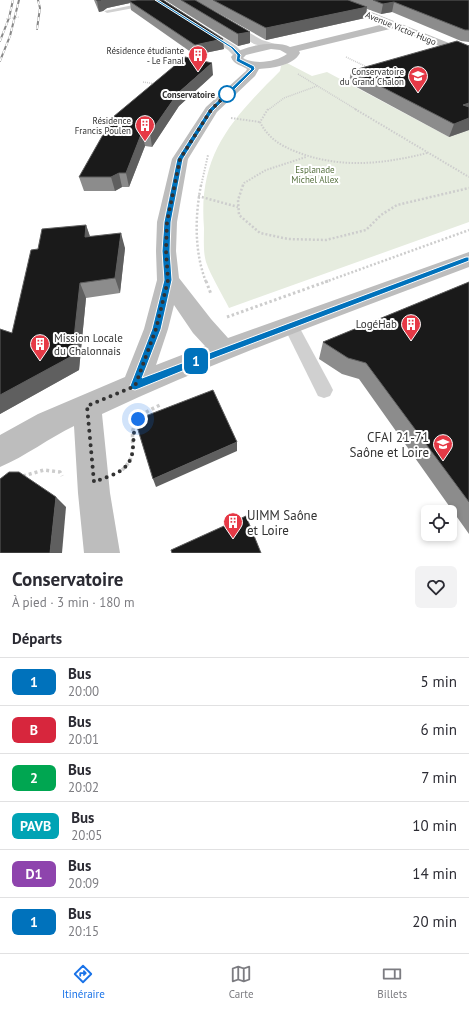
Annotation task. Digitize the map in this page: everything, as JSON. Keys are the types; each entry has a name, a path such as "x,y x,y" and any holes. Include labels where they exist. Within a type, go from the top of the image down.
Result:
{"street":[{"name":"Avenue Victor Hugo","path":"333,0 469,55"},
{"path":"161,2 188,1 258,42 290,50 394,25"},
{"path":"135,386 156,329 168,280 166,244 167,222 180,159 211,110 253,69 232,48 161,2"},
{"path":"244,60 271,46"},
{"path":"244,60 263,65 280,62 293,55 294,53 290,50"},
{"path":"0,452 48,424 135,386 224,350 469,259"},
{"path":"168,280 202,326 224,350"},
{"path":"87,406 81,486 102,553"}],"lane":[{"path":"107,11 161,2"},
{"path":"448,46 465,44"},
{"path":"291,325 324,390"}],"path":[{"path":"6,18 19,17"},
{"path":"346,57 372,69"},
{"path":"280,62 427,153 469,177"},
{"path":"143,82 158,84"},
{"path":"260,122 268,108 278,100 293,93 317,86"},
{"path":"232,114 230,118 260,122"},
{"path":"260,122 263,129 273,139 286,147 306,157 327,162 354,164 407,159 427,153"},
{"path":"95,133 109,134"},
{"path":"210,149 198,196 196,225 198,253 202,274 214,300"},
{"path":"306,157 266,170 244,183 238,200 239,215 260,233 288,239 326,240 366,230 380,215 397,205 469,188"},
{"path":"172,195 198,196 238,207"},
{"path":"225,318 469,230"},
{"path":"19,478 26,474 44,470 60,472 81,486 127,467 131,460 134,430 138,419 165,402"}],"green space":[{"name":"Esplanade Michel Allex","path":"287,63 312,76 327,72 449,137 469,130 469,222 229,308 205,258 204,202 206,180 212,159 221,140 247,106 280,71 281,66"}],"building":[{"path":"163,0 223,39 195,45 129,1"},
{"path":"181,0 195,0 250,32 238,34"},
{"path":"213,0 348,0 367,7 266,28"},
{"path":"373,0 469,0 469,30 465,30 394,2 383,4"},
{"name":"Conservatoire du Grand Chalon","path":"457,41 469,46 469,103 463,105 469,107 469,118 454,124 351,71"},
{"path":"185,57 212,63 178,93 150,133 142,132 126,173 119,173 111,177 79,177 113,117"},
{"path":"86,225 85,237 121,233 115,278 80,283 72,356 0,395 0,329 12,333 31,250 38,249 42,229"},
{"path":"469,282 469,502 366,363 348,358 323,342"},
{"path":"213,390 237,442 153,479 135,420"},
{"path":"9,472 19,472 56,497 50,553 0,553 0,479"},
{"path":"246,516 261,553 172,553 171,550"}],"railway":[{"path":"0,41 9,18 13,0"},
{"path":"0,61 10,36 19,0"},
{"path":"37,29 40,8 38,0"}],"bus line":[{"name":"1","path":"157,0 232,48 239,55 237,57 238,60 253,67 253,69 250,74 211,110 192,137 180,159 169,206 167,222 166,251 168,280 156,329 135,386 214,354 469,259"}],"place":[{"name":"Résidence étudiante - Le Fanal","path":"198,72"},
{"name":"Conservatoire du Grand Chalon","path":"418,93"},
{"name":"Conservatoire","path":"227,94"},
{"name":"Résidence Francis Poulen","path":"145,142"},
{"name":"LogéHab","path":"411,341"},
{"name":"Mission Locale du Chalonnais","path":"40,361"},
{"name":"CFAI 21-71 Saône et Loire","path":"443,461"},
{"name":"UIMM Saône et Loire","path":"233,539"}],"route":[{"path":"138,419 134,426 131,460 127,467 94,482 87,406 135,386 156,329 168,280 166,251 167,222 169,206 180,159 192,137 211,110 227,94"}]}
